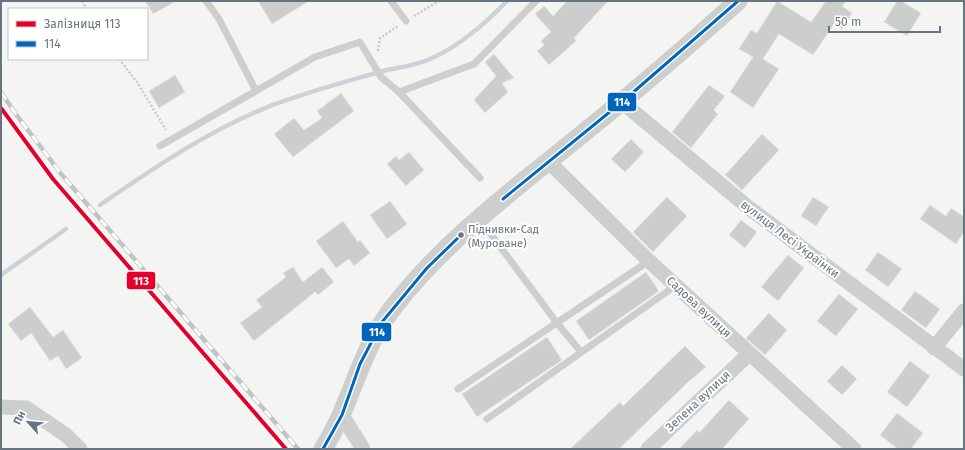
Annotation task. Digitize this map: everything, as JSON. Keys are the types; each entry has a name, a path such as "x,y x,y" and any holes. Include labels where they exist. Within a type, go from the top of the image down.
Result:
{"street":[{"path":"323,449 342,415 370,343 395,304 427,268 461,235 548,161 622,102 738,1"},
{"name":"вулиця Лесі Українки","path":"622,102 749,208 964,369"},
{"name":"Садова вулиця","path":"548,161 649,261 854,449"},
{"path":"934,348 964,311"},
{"name":"Зелена вулиця","path":"648,449 749,354"},
{"path":"1,407 26,408 66,434 80,449"},
{"path":"342,415 363,449"}],"lane":[{"path":"206,1 219,19 256,91"},
{"path":"391,1 406,20"},
{"path":"399,92 474,64 536,1"},
{"path":"160,146 315,57 360,42 381,77 399,92 480,178"},
{"path":"486,229 556,324 581,352"},
{"path":"458,389 649,261"},
{"path":"487,419 676,286"}],"path":[{"path":"375,68 380,38 406,20 439,1"},
{"path":"120,60 138,82 172,140"}],"building":[{"path":"145,1 176,1 153,14"},
{"path":"258,1 309,1 272,24"},
{"path":"567,1 608,1 574,38 576,41 549,65 537,51 544,45 541,41 551,32 535,14 544,6 553,16"},
{"path":"777,1 811,22 826,1 846,1 842,6 852,13 842,29 834,24 813,55 779,34 763,59 779,69 753,108 730,92 753,57 739,49 751,30 757,33"},
{"path":"897,1 901,1 921,13 907,36 884,22"},
{"path":"494,54 514,78 502,83 508,92 485,113 474,100 496,76 485,62"},
{"path":"175,75 185,92 159,108 149,91"},
{"path":"709,85 725,96 714,110 718,114 691,148 672,132"},
{"path":"341,93 354,111 293,157 274,134 294,118 304,130 322,118 317,111"},
{"path":"762,134 779,150 742,190 725,175"},
{"path":"631,139 644,152 625,172 611,159"},
{"path":"409,152 424,170 406,186 387,164 396,156 399,160"},
{"path":"667,197 687,216 653,252 633,232"},
{"path":"813,197 829,207 816,226 801,216"},
{"path":"390,201 407,224 387,239 370,215"},
{"path":"930,205 946,216 951,208 964,217 964,232 956,244 920,219"},
{"path":"741,220 757,232 745,248 729,235"},
{"path":"343,221 358,242 360,240 370,253 354,266 349,259 336,268 316,241"},
{"path":"878,252 902,269 888,287 865,270"},
{"path":"788,255 804,268 778,301 761,287"},
{"path":"293,267 303,282 322,267 334,282 318,295 315,292 254,341 240,323 262,307 256,300 286,277 283,273"},
{"path":"646,272 659,291 589,340 576,321"},
{"path":"915,291 940,309 926,328 901,310"},
{"path":"839,294 858,309 836,336 817,321"},
{"path":"30,307 53,337 63,330 82,358 66,369 58,356 50,361 31,333 21,341 8,324"},
{"path":"769,313 787,330 765,355 746,338"},
{"path":"547,337 562,360 477,417 462,394"},
{"path":"685,346 706,367 686,384 619,449 570,449 620,402 623,406"},
{"path":"910,361 930,376 907,407 887,392"},
{"path":"842,365 857,379 842,395 827,381"},
{"path":"729,400 749,419 722,449 679,449 697,430 699,433"},
{"path":"897,413 923,433 911,449 898,449 880,435"}],"waterway":[{"path":"100,205 203,138 247,116 270,106 326,87 383,71 419,63 441,54 472,34 507,1"},
{"path":"1,275 66,229"}],"railway":[{"path":"1,92 62,175 298,449"}],"rail line":[{"name":"113","path":"1,108 53,179 286,449"}],"transit line":[{"name":"114","path":"503,199 622,102 738,1"},
{"name":"114","path":"323,449 342,415 360,364 382,322 427,268 461,235"}],"place":[{"name":"Піднивки-Сад (Муроване)","path":"461,235"}]}
